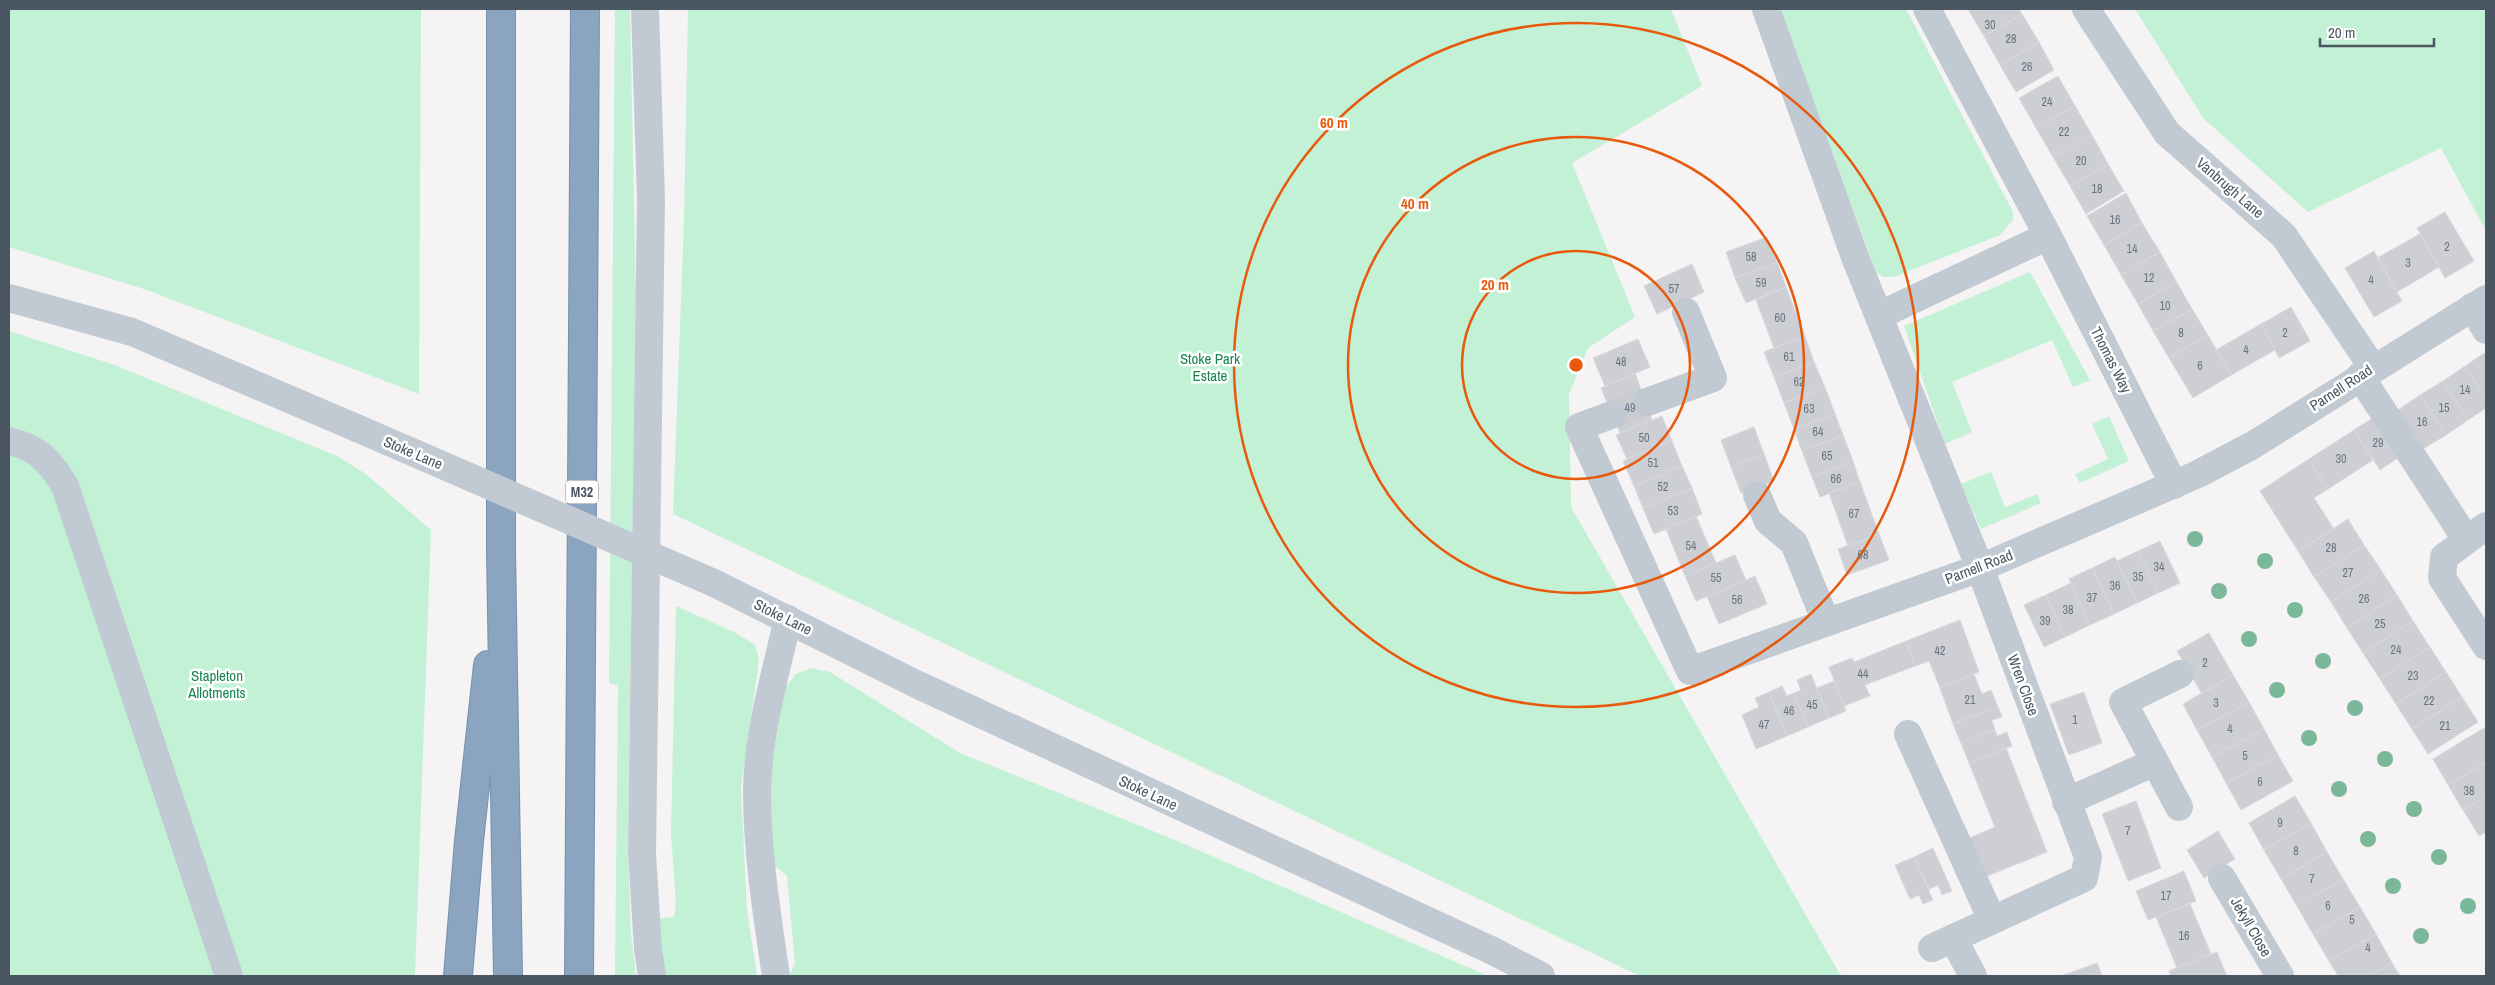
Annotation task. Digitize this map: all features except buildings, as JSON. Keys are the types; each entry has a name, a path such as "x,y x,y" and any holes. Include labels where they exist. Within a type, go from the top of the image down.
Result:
{"highway":[{"path":"500,9 501,550 508,976"},
{"name":"M32","path":"578,976 585,9"},
{"path":"458,976 469,841 501,550"}],"street":[{"path":"645,9 651,200 642,853 648,949 652,976"},
{"path":"1766,9 1855,257 1880,315 1980,568"},
{"name":"Thomas Way","path":"1928,9 2048,236 2174,485"},
{"name":"Vanbrugh Lane","path":"2086,9 2167,133 2284,236 2367,372 2476,532"},
{"path":"1880,315 2048,236"},
{"name":"Stoke Lane","path":"9,298 132,332 714,583 925,688 1493,951 1541,976"},
{"path":"1647,402 1713,378 1686,312"},
{"name":"Parnell Road","path":"1614,414 1580,427 1690,671 1980,568 2174,485 2253,445 2367,372 2482,312"},
{"path":"9,441 28,446 43,457 55,469 65,486 229,976"},
{"path":"1757,495 1768,521 1794,542 1826,622"},
{"path":"2476,532 2444,557 2442,578 2486,646"},
{"name":"Wren Close","path":"1972,976 1942,943 2084,878 2088,858 1980,568"},
{"path":"776,976 759,846 757,789 764,727 788,619"},
{"path":"2179,807 2123,702 2180,674"},
{"path":"1908,734 1992,920"},
{"path":"2066,802 2155,762"},
{"name":"Jekyll Close","path":"2222,878 2280,976"}],"green space":[{"path":"9,9 421,9 419,394 147,290 9,247"},
{"path":"615,9 630,9 636,297 628,852 631,934 636,976 615,976 618,685 609,683"},
{"name":"Stoke Park Estate","path":"688,9 1671,9 1702,86 1572,163 1635,317 1588,348 1569,394 1571,507 1841,976 1640,976 673,514 684,220"},
{"path":"1780,9 1906,9 2013,212 2013,220 2000,235 1894,277 1883,277 1876,272"},
{"path":"2135,9 2486,9 2486,231 2441,148 2308,212 2203,118"},
{"path":"2030,272 2090,380 2073,387 2052,340 1952,382 1972,432 1945,444 1904,326"},
{"name":"Stapleton Allotments","path":"9,331 112,364 337,456 366,474 431,530 415,976 9,976"},
{"path":"2109,416 2129,461 2080,483 2075,474 2108,459 2092,424"},
{"path":"1991,472 2005,507 2037,494 2041,503 1981,529 1961,484"},
{"path":"676,606 736,633 755,645 759,660 741,789 747,911 757,976 660,976 655,919 674,917 676,903 671,834"},
{"path":"811,668 830,672 960,753 1175,840 1488,976 789,976 795,964 787,876 769,861 765,800 772,728 785,688 796,674"}],"tunnel":[{"path":"1614,414 1647,402"}]}
